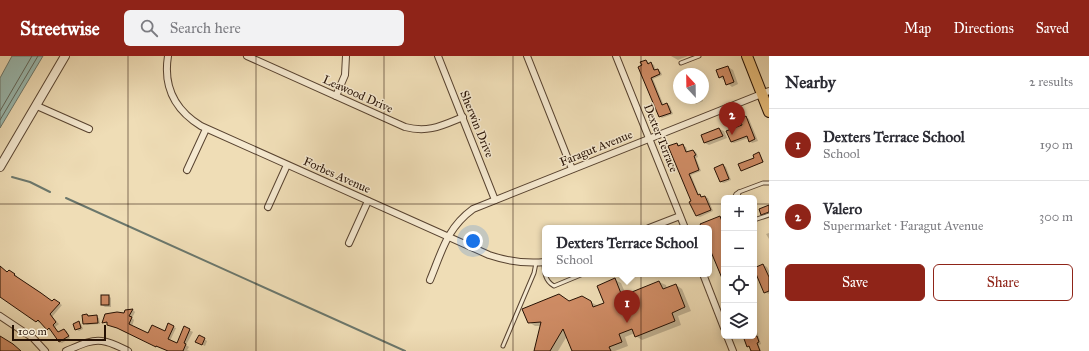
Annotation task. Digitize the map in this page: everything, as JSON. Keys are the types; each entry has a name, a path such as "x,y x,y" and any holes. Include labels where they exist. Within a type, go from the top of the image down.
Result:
{"main road":[{"path":"747,56 765,92 769,112"}],"street":[{"path":"0,167 65,56"},
{"name":"Forbes Avenue","path":"168,56 166,72 173,98 185,114 206,129 489,255 512,261 542,262"},
{"name":"Leawood Drive","path":"247,56 405,127 422,130 434,128 463,117"},
{"path":"336,96 345,75 346,56"},
{"name":"Sherwin Drive","path":"438,56 495,200"},
{"path":"527,56 572,169"},
{"name":"Dexter Terrace","path":"616,56 683,225"},
{"name":"Faragut Avenue","path":"430,280 448,237 464,216 474,209 765,92"},
{"path":"37,106 89,129"},
{"path":"187,170 206,129"},
{"path":"268,207 287,165"},
{"path":"349,243 368,201"},
{"path":"657,225 680,216"},
{"path":"704,277 721,320"},
{"path":"0,316 33,338 45,351"},
{"path":"728,339 733,351"},
{"path":"66,351 88,342 101,340 128,351"}],"lane":[{"path":"681,63 698,56"},
{"path":"736,195 739,192 763,183 769,183"},
{"path":"757,219 769,215"},
{"path":"503,346 534,273 536,263"},
{"path":"546,277 549,283 554,286 576,277"}],"water":[{"path":"12,56 43,56 0,128 0,78"}],"building":[{"path":"646,60 648,64 651,62 654,70 658,69 660,74 651,78 662,105 667,103 671,113 659,117 638,67 642,65 640,62"},
{"path":"728,66 734,82 726,85 723,76 719,78 716,70"},
{"path":"746,116 755,139 749,142 747,136 731,142 726,131 742,125 740,119"},
{"path":"719,128 723,136 704,143 701,135"},
{"path":"677,143 678,146 683,144 686,152 693,150 696,155 694,156 699,170 689,174 698,195 700,194 701,197 705,196 711,210 696,216 689,202 691,201 668,146"},
{"path":"759,152 763,162 741,171 738,164 754,158 753,155"},
{"path":"723,164 729,179 720,182 714,168"},
{"path":"769,205 769,212 761,215 759,209"},
{"path":"720,216 721,276 712,254 712,225 700,225"},
{"path":"763,264 769,277 769,291 764,293 757,276 757,267"},
{"path":"0,266 7,272 9,270 15,274 14,275 52,301 54,299 60,303 50,314 56,322 53,325 58,332 64,329 69,336 59,342 49,328 47,330 38,320 36,322 0,297"},
{"path":"615,278 622,296 659,281 663,289 676,284 685,307 672,313 675,321 635,337 632,329 619,334 622,342 609,347 611,351 572,351 563,329 550,351 534,351 541,322 528,323 522,309 559,294 569,301 582,296 591,301 593,307 604,303 597,286"},
{"path":"101,295 109,295 109,305 101,305"},
{"path":"133,309 129,316 132,317 129,324 148,333 152,325 165,331 168,323 174,326 168,339 177,343 184,326 190,329 184,343 186,344 183,351 168,351 156,347 117,328 107,325 107,322 102,323 105,314 117,312 124,313 125,310"},
{"path":"87,314 88,316 97,315 98,323 83,324 82,315"},
{"path":"79,321 81,328 75,330 73,324"},
{"path":"199,335 205,338 202,345 195,342"},
{"path":"0,336 13,344 21,351 0,351"},
{"path":"757,336 759,342 757,343 760,351 751,351 749,346 747,347 744,339 757,339"}],"waterway":[{"path":"12,177 30,182 50,192"},
{"path":"66,198 405,351"}],"place":[{"name":"Valero","path":"732,135"},
{"name":"Dexters Terrace School","path":"627,323"}]}
